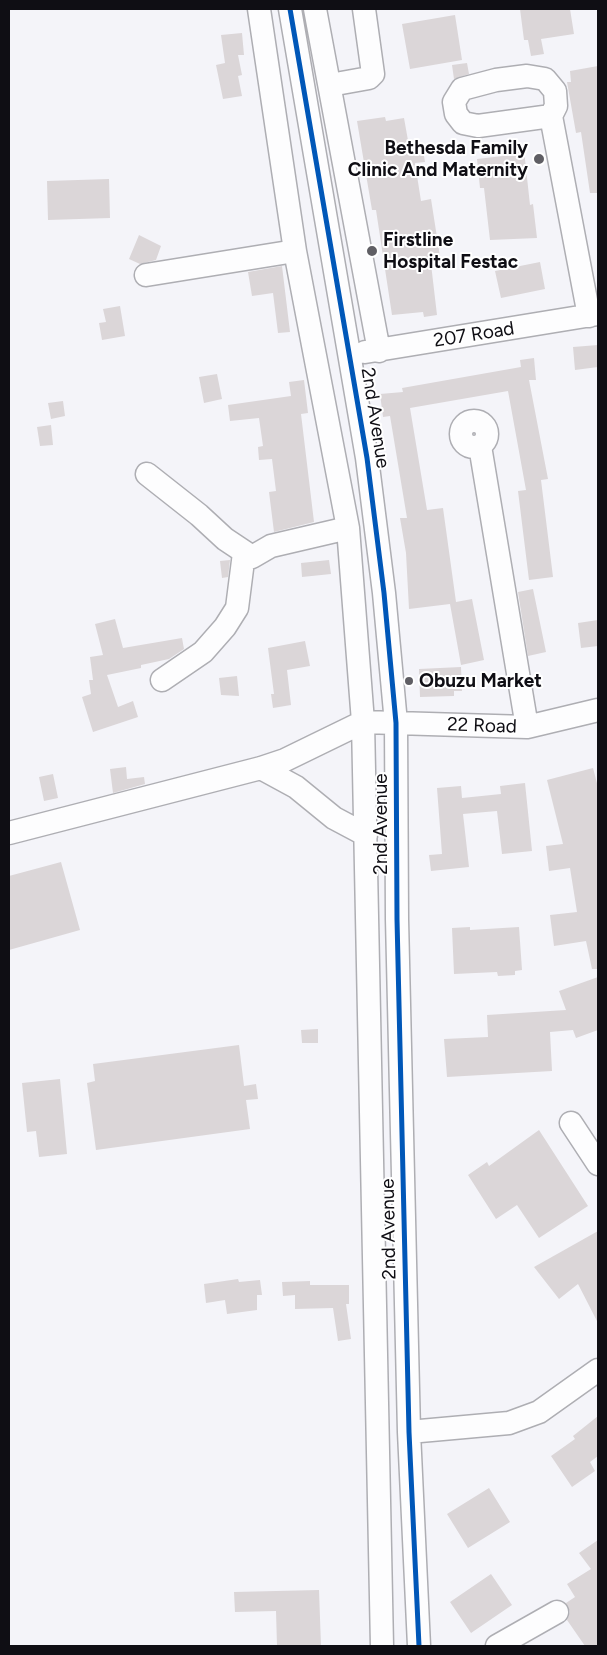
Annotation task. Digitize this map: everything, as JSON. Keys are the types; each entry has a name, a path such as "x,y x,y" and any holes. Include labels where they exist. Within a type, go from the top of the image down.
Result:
{"street":[{"name":"2nd Avenue","path":"259,9 295,251 348,528 363,722 382,1646"},
{"name":"2nd Avenue","path":"290,9 367,458 384,593 396,723 397,919 409,1432 419,1646"},
{"path":"316,9 379,351"},
{"path":"330,84 369,78 373,74 364,9"},
{"path":"551,116 593,315"},
{"path":"146,275 295,251"},
{"name":"207 Road","path":"349,353 379,351 593,315"},
{"path":"480,446 527,727"},
{"path":"147,474 252,557 271,546 348,528"},
{"path":"162,680 203,652 225,627 237,608 244,552"},
{"name":"22 Road","path":"363,722 527,727 598,710"},
{"path":"9,833 261,768 284,760 363,722"},
{"path":"261,768 296,787 334,818 366,835"},
{"path":"571,1123 598,1164"},
{"path":"409,1432 509,1423 539,1412 598,1370"},
{"path":"497,1646 557,1612"}],"building":[{"path":"520,9 570,9 574,34 541,39 544,54 531,56 528,40 524,40"},
{"path":"455,15 462,60 410,69 402,24"},
{"path":"242,33 244,55 238,55 242,75 238,76 242,96 223,99 216,65 225,63 221,35"},
{"path":"467,63 469,74 454,79 452,65"},
{"path":"598,66 598,193 590,193 581,132 576,133 567,82 571,82 570,71"},
{"path":"385,117 386,121 404,118 409,146 422,144 425,162 415,163 421,201 431,199 441,263 431,264 437,315 424,317 423,312 392,315 376,210 372,210 357,121"},
{"path":"524,150 530,205 533,204 537,238 490,240 484,188 480,188 477,159 503,156 502,153"},
{"path":"109,179 110,218 48,220 47,181"},
{"path":"139,235 161,246 156,260 140,264 129,259"},
{"path":"540,262 545,289 501,298 495,271"},
{"path":"282,266 290,332 278,333 273,293 252,296 248,272"},
{"path":"120,306 125,336 102,340 99,323 106,322 103,309"},
{"path":"598,345 598,367 575,370 573,347"},
{"path":"534,358 536,380 529,380 548,479 541,480 553,577 529,580 518,491 526,490 508,391 410,408 427,510 443,508 456,602 472,599 484,660 461,665 450,604 409,609 406,553 400,518 407,518 390,416 383,417 380,394 403,392 402,388 521,367 520,360"},
{"path":"217,374 222,399 204,403 199,377"},
{"path":"304,380 308,413 301,414 314,522 274,532 269,492 276,491 272,459 259,460 258,447 263,446 259,418 230,421 228,405 291,396 289,382"},
{"path":"63,401 65,416 51,419 48,403"},
{"path":"51,425 53,445 40,446 37,427"},
{"path":"230,560 228,577 222,578 220,561"},
{"path":"329,560 331,574 302,577 301,563"},
{"path":"533,589 546,652 528,656 518,592"},
{"path":"115,619 123,648 182,638 184,649 169,659 141,665 141,668 107,675 118,707 133,701 138,717 93,732 82,697 91,694 89,680 93,680 90,657 103,655 95,624"},
{"path":"598,620 598,646 581,648 578,623"},
{"path":"305,641 310,666 287,670 291,705 273,708 271,694 274,694 268,648"},
{"path":"461,667 462,691 454,691 454,696 420,697 419,669"},
{"path":"237,676 239,696 221,695 219,678"},
{"path":"126,767 127,779 144,777 145,784 113,793 110,769"},
{"path":"593,768 598,787 598,969 592,969 586,941 554,946 550,915 577,912 570,868 549,871 546,846 563,844 547,780"},
{"path":"53,774 58,798 44,801 39,777"},
{"path":"525,783 532,851 502,854 497,811 463,814 469,867 431,871 429,855 442,854 437,788 461,786 462,798 501,794 500,786"},
{"path":"61,862 80,930 9,950 9,876"},
{"path":"470,927 470,930 519,927 522,970 515,971 515,975 498,976 497,972 454,974 452,928"},
{"path":"598,977 598,1030 576,1038 573,1030 550,1032 552,1071 447,1077 444,1039 488,1037 487,1015 566,1010 559,991"},
{"path":"318,1029 318,1043 302,1043 301,1030"},
{"path":"239,1045 244,1086 256,1084 258,1099 246,1100 250,1129 96,1150 87,1083 95,1081 93,1064"},
{"path":"60,1079 67,1154 39,1157 36,1131 27,1132 22,1083"},
{"path":"539,1130 588,1206 539,1238 517,1205 496,1219 468,1175 487,1162 489,1166"},
{"path":"598,1231 598,1323 578,1284 559,1299 534,1267"},
{"path":"238,1279 239,1282 260,1280 262,1295 257,1295 257,1310 227,1314 225,1300 206,1303 204,1284"},
{"path":"310,1281 310,1285 349,1285 349,1304 346,1304 351,1339 338,1341 333,1308 295,1309 295,1295 283,1296 282,1282"},
{"path":"598,1416 598,1456 590,1462 595,1471 572,1487 551,1456 575,1439 573,1436"},
{"path":"489,1488 510,1522 468,1548 447,1514"},
{"path":"598,1540 598,1646 585,1646 567,1620 570,1612 566,1603 575,1597 567,1584 591,1569 579,1553"},
{"path":"491,1574 512,1605 471,1633 450,1602"},
{"path":"319,1590 321,1646 277,1646 276,1611 235,1612 234,1592"}],"cycle path":[{"path":"290,9 367,458 384,593 396,723 397,919 409,1432 419,1646"}],"place":[{"name":"Bethesda Family Clinic And Maternity","path":"539,159"},
{"name":"Firstline Hospital Festac","path":"372,251"},
{"name":"Obuzu Market","path":"409,681"}]}
